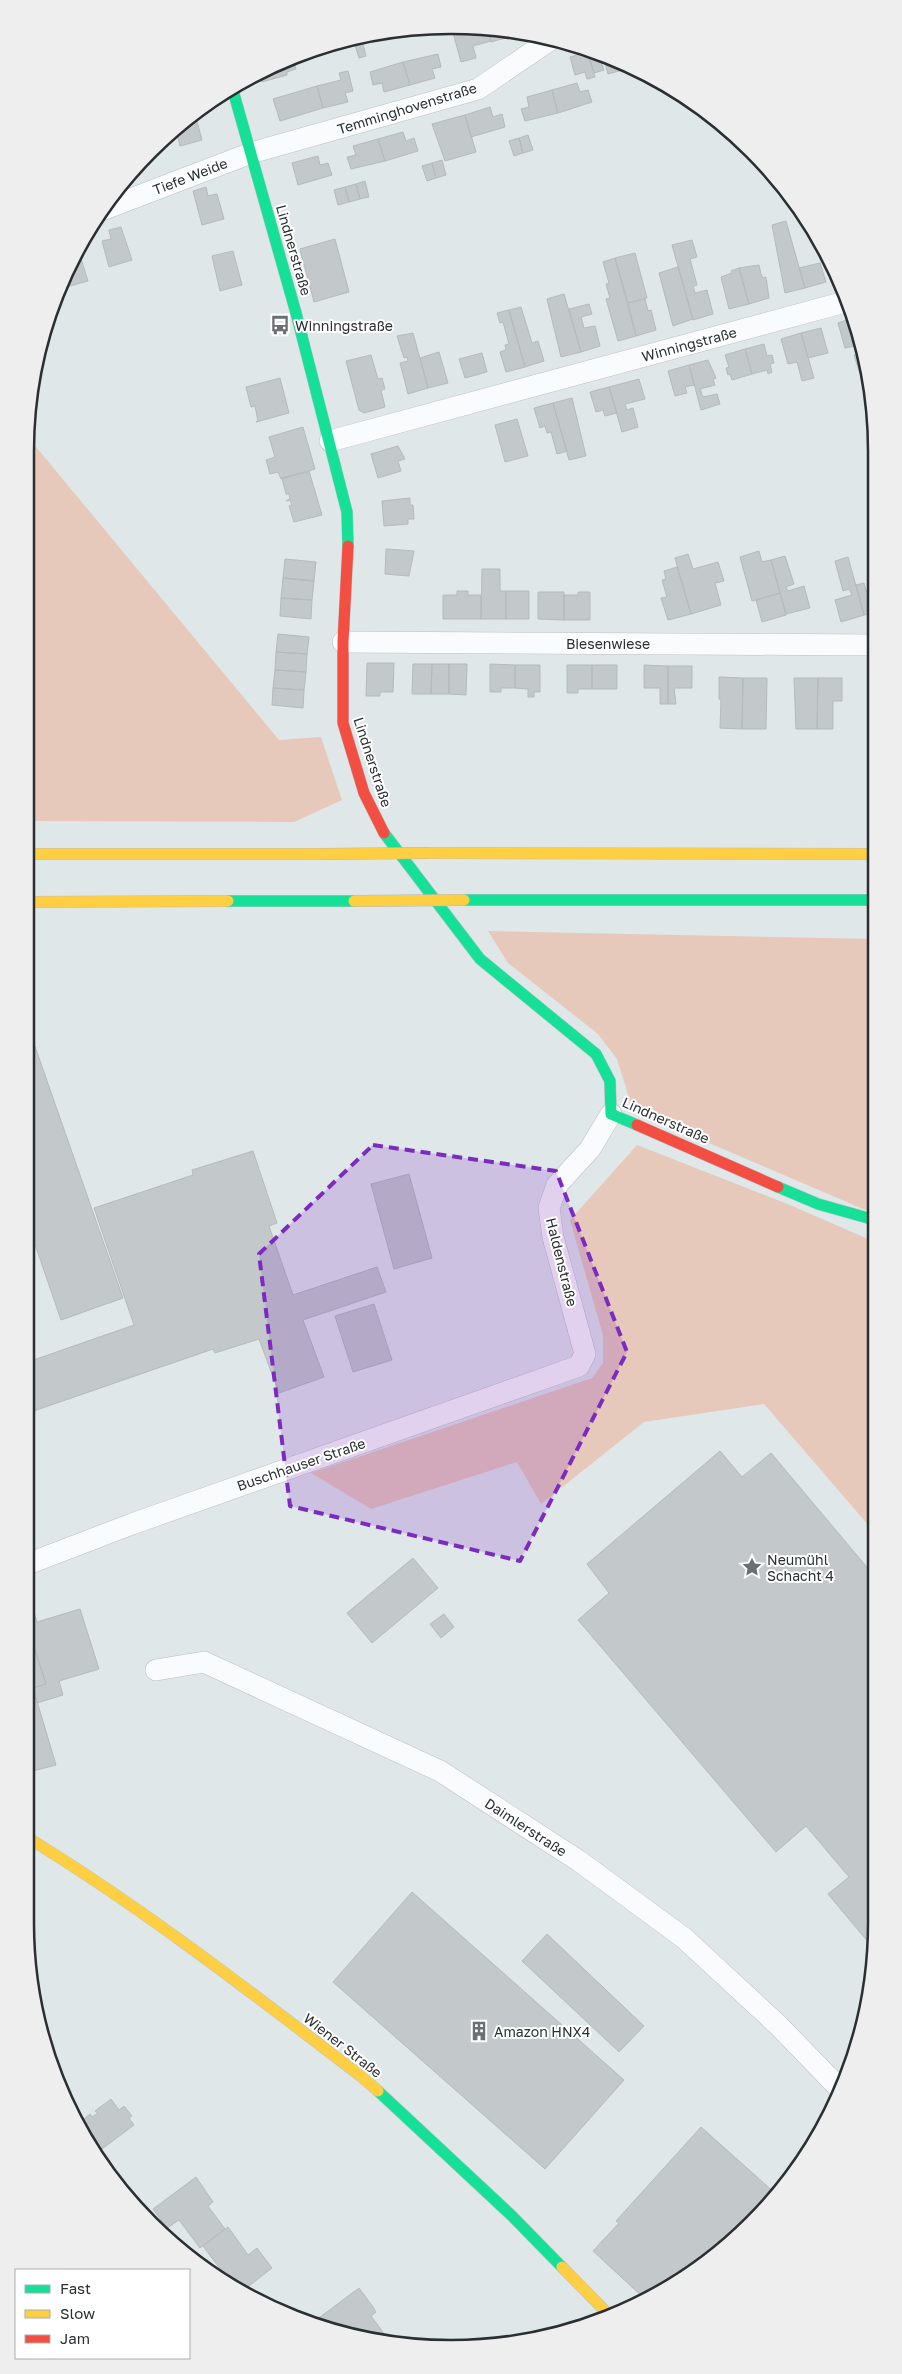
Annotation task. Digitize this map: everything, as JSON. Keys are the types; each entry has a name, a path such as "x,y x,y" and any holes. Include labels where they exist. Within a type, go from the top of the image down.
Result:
{"main road":[{"name":"Lindnerstraße","path":"234,95 330,441 349,526 343,642 343,724 371,812 380,828 480,959 596,1054 610,1081 611,1114 818,1204 868,1218"},
{"path":"34,854 868,854"},
{"path":"34,902 868,900"},
{"name":"Wiener Straße","path":"34,1842 74,1866 220,1969 362,2077 511,2215 605,2310"}],"street":[{"name":"Temminghovenstraße","path":"250,153 478,89 543,45"},
{"name":"Tiefe Weide","path":"114,205 250,153"},
{"name":"Winningstraße","path":"330,441 841,303"},
{"name":"Biesenwiese","path":"343,642 868,645"},
{"name":"Haldenstraße","path":"579,1366 585,1354 553,1238 549,1208 557,1185 590,1149 611,1114"},
{"name":"Buschhauser Straße","path":"34,1562 132,1524 579,1366"},
{"name":"Daimlerstraße","path":"156,1670 204,1662 440,1771 579,1861 684,1938 778,2025 835,2084"}],"highlighted area":[{"path":"373,1145 556,1171 627,1352 520,1561 290,1506 259,1254"}],"shaded area":[{"path":"34,445 279,740 321,737 342,800 294,822 34,821"},
{"path":"488,931 868,939 868,1211 641,1114 631,1104 617,1059 598,1034 508,963"},
{"path":"637,1145 790,1205 868,1239 868,1525 764,1404 644,1422 541,1504 517,1462 371,1509 311,1473 592,1378 603,1363 603,1335 570,1220"}],"building":[{"path":"453,34 490,36 491,41 473,46 476,58 461,62"},
{"path":"489,36 507,37 491,42"},
{"path":"363,44 366,56 359,58 355,45"},
{"path":"438,54 441,67 432,69 435,78 410,85 403,62"},
{"path":"580,54 590,58 595,77 587,79 585,72 575,75 570,57"},
{"path":"589,58 601,62 604,70 594,73"},
{"path":"403,62 410,85 384,92 382,83 373,85 370,72"},
{"path":"605,64 621,70 608,74"},
{"path":"295,65 296,69 287,72 287,75 262,82 261,80 266,77"},
{"path":"348,71 353,91 345,93 348,102 323,108 317,86 341,80 339,73"},
{"path":"577,83 580,92 588,90 592,102 558,113 552,90"},
{"path":"317,86 323,108 280,121 273,99"},
{"path":"552,90 558,113 525,121 521,109 529,107 527,97"},
{"path":"490,107 493,117 502,114 505,127 471,137 465,115"},
{"path":"465,115 476,152 445,161 432,124"},
{"path":"197,120 202,140 180,146 177,136"},
{"path":"403,132 406,141 414,138 418,151 385,161 378,139"},
{"path":"528,135 533,150 523,153 519,138"},
{"path":"519,138 523,153 514,156 509,141"},
{"path":"378,139 385,161 351,169 347,157 356,155 353,146"},
{"path":"318,156 320,165 328,163 332,175 298,185 292,163"},
{"path":"442,160 446,175 436,178 432,163"},
{"path":"432,163 436,178 427,181 422,166"},
{"path":"365,181 369,197 360,199 356,184"},
{"path":"356,184 360,199 349,202 345,187"},
{"path":"206,187 208,196 217,194 224,219 202,225 193,191"},
{"path":"345,187 349,202 338,205 334,190"},
{"path":"786,221 805,288 785,293 772,225"},
{"path":"121,227 132,260 109,267 102,241 111,239 109,230"},
{"path":"335,239 349,292 314,302 300,249"},
{"path":"692,240 697,257 690,259 697,285 693,286 695,293 707,290 713,314 693,320 672,245"},
{"path":"233,251 242,285 220,291 212,256"},
{"path":"635,253 647,298 628,303 615,258"},
{"path":"615,258 636,336 618,341 606,299 610,298 606,284 609,283 603,262"},
{"path":"81,259 88,281 68,286"},
{"path":"820,263 826,282 805,288 799,268"},
{"path":"759,265 763,278 766,277 769,298 749,304 739,268"},
{"path":"678,267 693,319 673,326 659,273"},
{"path":"739,268 749,304 729,309 721,277"},
{"path":"564,294 581,352 561,357 547,299"},
{"path":"645,299 648,311 651,310 656,330 636,336 628,303"},
{"path":"589,304 592,314 581,317 584,328 595,326 600,346 581,352 569,309"},
{"path":"521,307 532,343 538,341 544,361 525,367 509,310"},
{"path":"509,310 525,367 506,372 500,352 506,350 505,345 509,344 503,322 500,323 497,313"},
{"path":"847,320 854,343 861,374 854,355 856,354 854,346 845,348 838,323"},
{"path":"821,328 828,353 808,358 801,333"},
{"path":"413,333 428,388 408,394 400,363 408,361 407,357 404,358 397,336"},
{"path":"801,333 814,378 802,381 797,362 788,364 781,339"},
{"path":"764,344 767,356 772,355 774,363 770,364 772,372 768,374 767,370 752,374 745,349"},
{"path":"745,349 752,374 732,380 726,368 729,367 725,355"},
{"path":"439,352 448,383 428,388 420,358"},
{"path":"482,353 487,372 465,378 459,359"},
{"path":"371,355 378,379 382,378 385,389 381,390 385,407 364,413 359,410 346,361"},
{"path":"708,360 716,378 713,379 715,385 700,389 703,397 717,394 720,404 701,410 689,365"},
{"path":"689,365 694,385 685,387 687,393 675,396 668,371"},
{"path":"280,378 289,413 256,422 258,421 255,406 251,407 246,387"},
{"path":"639,379 645,399 625,404 627,410 633,408 638,427 622,432 609,387"},
{"path":"609,387 617,413 605,416 603,410 596,412 590,392"},
{"path":"572,398 586,456 569,460 553,403"},
{"path":"553,403 567,451 557,454 551,432 547,433 545,426 540,428 534,408"},
{"path":"517,419 528,456 505,462 495,425"},
{"path":"303,427 315,469 281,479 278,472 270,474 266,460 275,457 269,437"},
{"path":"398,446 405,459 398,461 401,471 378,478 371,454"},
{"path":"309,471 322,515 294,522 289,506 292,505 290,500 286,501 290,499 289,494 286,494 282,478"},
{"path":"410,498 410,505 413,505 414,519 408,519 408,524 384,526 382,501"},
{"path":"386,549 414,551 409,576 385,574"},
{"path":"759,551 762,562 771,560 780,593 752,601 740,557"},
{"path":"688,554 693,569 718,562 724,581 715,583 721,605 691,614 675,558"},
{"path":"785,556 794,584 786,587 788,591 804,586 810,608 786,614 771,560"},
{"path":"848,557 864,615 841,622 835,600 852,595 849,589 843,591 835,561"},
{"path":"285,559 316,562 314,581 283,578"},
{"path":"677,567 691,614 668,620 661,598 667,597 662,580 666,579 664,571"},
{"path":"482,569 500,569 500,591 506,591 506,619 481,619"},
{"path":"283,578 314,581 312,600 281,598"},
{"path":"864,583 866,591 868,590 868,614 864,615 856,585"},
{"path":"457,591 468,591 468,595 481,595 481,619 443,619 443,595 457,595"},
{"path":"506,591 529,591 529,619 506,619"},
{"path":"538,592 564,592 564,620 538,619"},
{"path":"578,592 590,592 590,620 564,620 564,595 578,595"},
{"path":"780,593 786,615 762,622 756,600"},
{"path":"281,598 312,600 311,619 280,616"},
{"path":"278,634 309,637 307,654 276,652"},
{"path":"276,652 307,654 306,672 275,670"},
{"path":"367,663 394,663 393,692 380,692 380,696 366,696"},
{"path":"413,664 432,664 431,694 412,694"},
{"path":"432,664 449,664 449,694 431,694"},
{"path":"449,664 467,664 466,695 449,694"},
{"path":"490,664 515,665 515,688 501,688 501,692 490,692"},
{"path":"515,665 540,665 540,692 534,692 534,697 528,697 528,689 515,688"},
{"path":"567,665 592,665 592,689 578,689 578,693 567,693"},
{"path":"592,665 617,665 617,689 592,689"},
{"path":"644,665 668,666 668,704 660,704 660,688 644,688"},
{"path":"668,666 692,666 692,688 674,688 676,704 668,704"},
{"path":"275,670 306,672 304,690 273,688"},
{"path":"719,677 743,678 742,729 720,728 721,700 719,699"},
{"path":"743,678 767,678 766,729 742,729"},
{"path":"794,678 818,678 817,729 796,729"},
{"path":"818,678 842,678 842,701 833,701 833,729 817,729"},
{"path":"273,688 304,690 303,708 272,705"},
{"path":"34,1044 123,1298 61,1320 34,1241"},
{"path":"253,1151 277,1223 269,1226 293,1295 377,1267 386,1292 303,1320 324,1377 279,1393 259,1339 215,1353 213,1349 34,1411 34,1360 134,1325 94,1208 193,1175 192,1170"},
{"path":"409,1174 432,1258 394,1269 371,1184"},
{"path":"374,1304 392,1360 353,1372 335,1316"},
{"path":"720,1451 742,1477 771,1453 868,1568 867,1941 828,1894 849,1877 806,1826 776,1852 578,1620 609,1593 587,1564"},
{"path":"413,1558 438,1588 372,1643 347,1613"},
{"path":"80,1609 99,1669 59,1681 63,1695 37,1703 34,1688 46,1684 34,1647 34,1613 37,1622"},
{"path":"444,1614 454,1627 441,1638 430,1624"},
{"path":"34,1647 46,1684 34,1688"},
{"path":"34,1691 56,1765 34,1771"},
{"name":"Amazon HNX4","path":"412,1892 624,2080 545,2169 333,1982"},
{"path":"547,1934 644,2026 619,2052 522,1961"},
{"path":"111,2099 119,2110 124,2106 132,2116 129,2118 134,2125 101,2150 83,2120 90,2114 92,2117 98,2113 95,2111"},
{"path":"701,2127 771,2190 746,2218 705,2254 683,2270 640,2295 593,2251 619,2223 616,2221"},
{"path":"196,2177 213,2202 208,2206 225,2229 200,2248 179,2220 167,2228 153,2209"},
{"path":"228,2227 248,2255 257,2248 272,2268 248,2287 223,2272 203,2246"},
{"path":"359,2288 376,2312 371,2316 385,2335 343,2326 318,2318"}],"traffic: fast":[{"path":"234,95 296,313 347,512 348,546"},
{"path":"384,833 480,959 596,1054 610,1081 611,1114 637,1125"},
{"path":"464,900 868,900"},
{"path":"228,901 354,901"},
{"path":"778,1187 818,1204 868,1218"},
{"path":"378,2091 511,2215 562,2267"}],"traffic: slow":[{"path":"428,853 868,854"},
{"path":"319,854 428,853"},
{"path":"34,854 319,854"},
{"path":"354,901 464,900"},
{"path":"34,902 228,901"},
{"path":"34,1842 112,1892 196,1952 280,2014 378,2091"},
{"path":"562,2267 605,2310"}],"traffic: jam":[{"path":"348,546 343,642 343,723 364,793 384,833"},
{"path":"637,1125 778,1187"}],"place":[{"name":"Winningstraße","path":"280,325"},
{"name":"Neumühl Schacht 4","path":"752,1567"},
{"name":"Amazon HNX4","path":"479,2031"}]}
